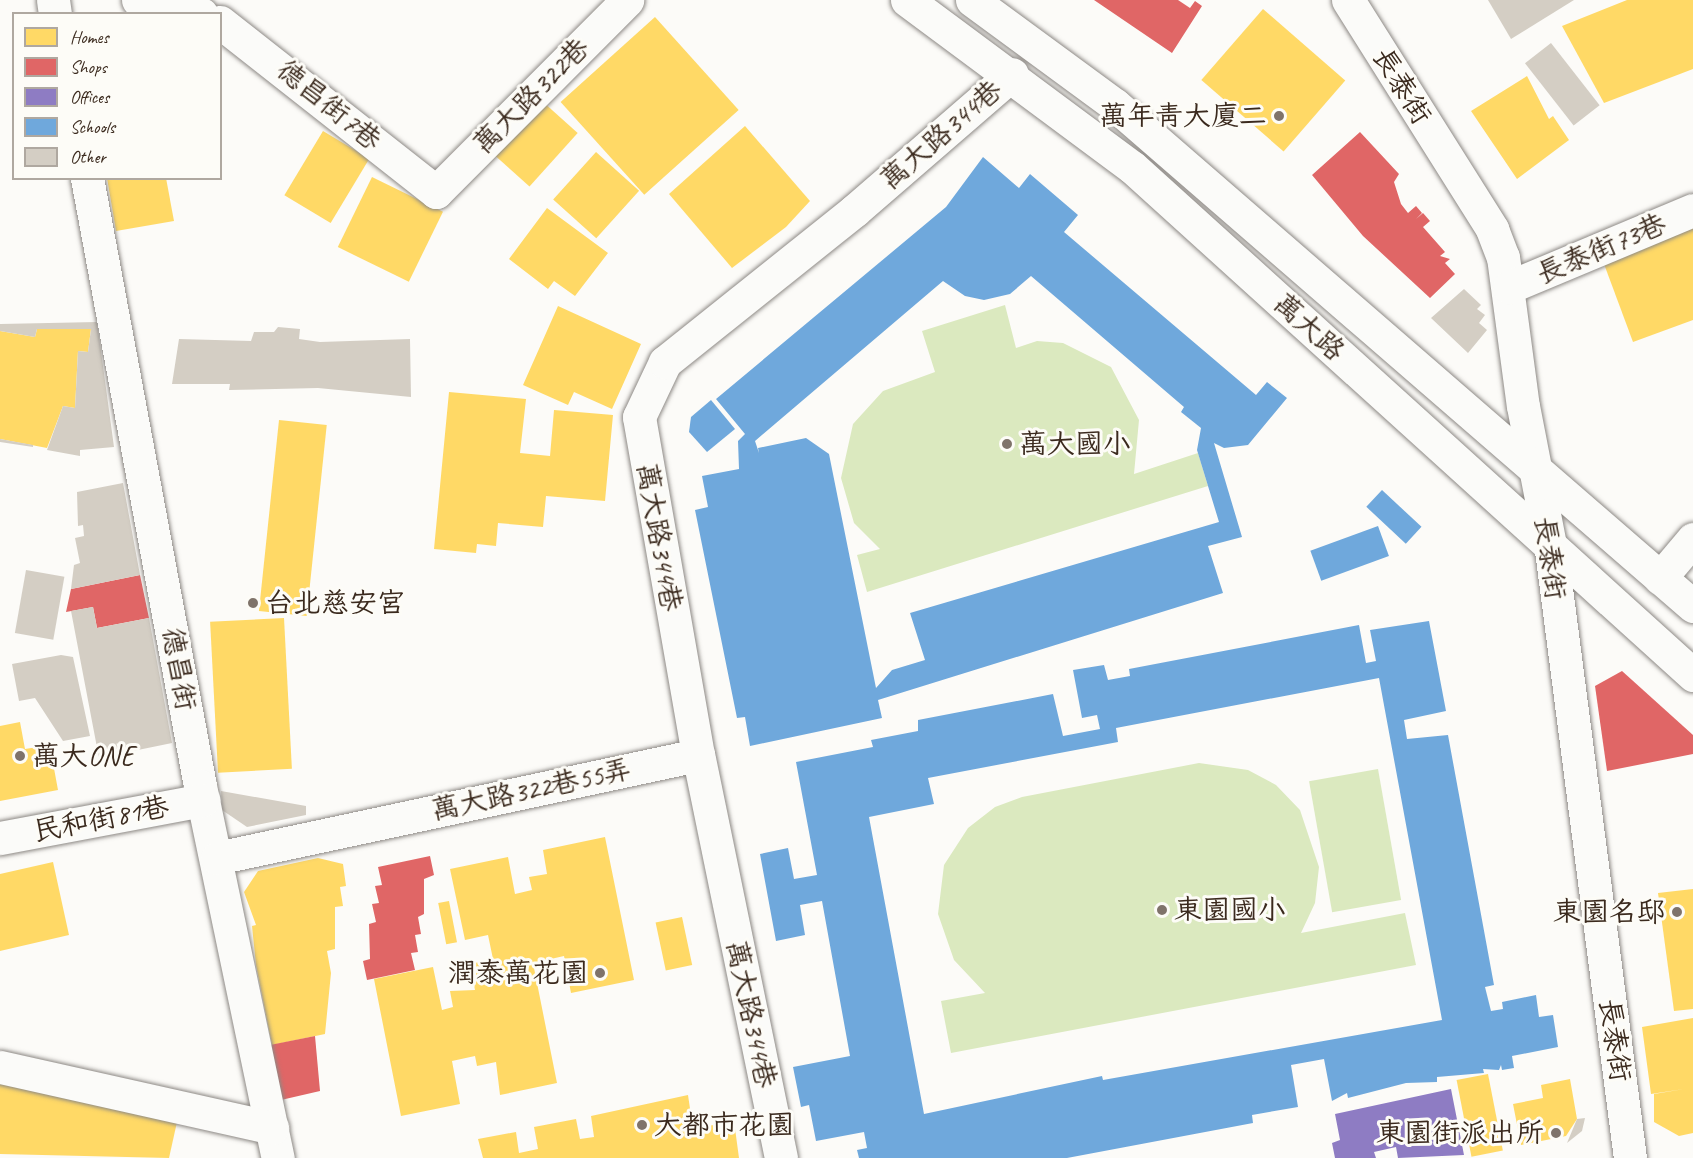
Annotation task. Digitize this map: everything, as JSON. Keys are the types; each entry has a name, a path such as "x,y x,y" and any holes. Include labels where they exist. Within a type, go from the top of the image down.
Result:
{"street":[{"path":"138,0 192,12"},
{"name":"萬大路322巷","path":"436,192 627,0"},
{"name":"萬大路","path":"907,0 1012,74 1132,167 1551,550 1693,675"},
{"name":"萬大路","path":"972,0 1115,105 1693,606"},
{"name":"長泰街","path":"1348,0 1492,229 1509,287 1536,471 1551,550 1630,1158"},
{"name":"德昌街7巷","path":"222,24 436,192"},
{"name":"萬大路344巷","path":"781,1158 698,755 639,417 665,362 854,211 1012,74"},
{"name":"德昌街","path":"87,180 203,800 275,1143"},
{"name":"長泰街73巷","path":"1509,287 1693,210"},
{"path":"1660,578 1693,539"},
{"name":"萬大路322巷55弄","path":"217,858 698,755"},
{"name":"民和街81巷","path":"0,838 203,800"},
{"path":"0,1067 275,1143"}],"green space":[{"path":"1005,305 1016,348 1037,341 1063,343 1111,367 1139,420 1134,474 1198,453 1208,486 867,592 857,555 880,549 854,523 841,478 853,424 883,391 935,372 922,331"},
{"path":"1199,763 1248,770 1276,785 1300,810 1319,867 1315,903 1301,933 1405,913 1416,965 951,1053 941,1001 985,993 954,960 938,914 944,865 968,828 995,807 1022,797"},
{"path":"1378,769 1401,900 1332,912 1309,781"}],"building: Homes":[{"path":"1627,0 1693,0 1693,69 1604,103 1562,26"},
{"name":"萬年青大廈二","path":"1263,9 1345,81 1284,151 1201,80"},
{"path":"655,17 739,110 644,195 561,102"},
{"path":"1527,76 1549,119 1553,116 1569,140 1517,179 1471,111"},
{"path":"542,101 578,133 529,187 494,155"},
{"path":"745,126 810,201 786,227 732,268 669,194"},
{"path":"323,131 369,159 331,223 284,195"},
{"path":"596,152 639,191 596,238 553,200"},
{"path":"372,177 443,212 409,282 338,247"},
{"path":"107,180 166,180 174,221 116,231"},
{"path":"547,208 608,253 575,296 554,281 548,289 509,259"},
{"path":"1693,228 1693,320 1633,342 1604,264"},
{"path":"558,306 641,344 612,409 574,392 568,405 523,385"},
{"path":"37,329 91,329 88,352 78,351 75,408 63,406 47,448 0,439 0,331 35,337"},
{"path":"449,392 526,399 520,453 550,456 554,410 613,415 605,501 546,496 543,527 498,523 496,546 477,544 476,553 434,549"},
{"path":"279,420 327,425 307,616 259,611"},
{"path":"284,618 292,769 218,773 210,622"},
{"name":"萬大ONE","path":"20,722 25,749 38,747 43,765 53,763 58,790 0,801 0,726"},
{"name":"潤泰萬花園","path":"605,837 634,980 571,993 564,956 533,963 557,1083 500,1095 496,1062 477,1066 475,1056 452,1061 460,1104 401,1116 374,979 433,967 442,1010 453,1007 450,991 475,990 470,964 493,959 488,935 465,940 450,869 508,857 515,894 532,890 529,877 547,874 543,850"},
{"path":"318,858 343,864 346,886 340,887 343,906 335,907 335,949 327,951 331,973 325,1034 272,1045 256,965 252,926 256,925 244,892 258,871"},
{"path":"53,862 69,935 0,951 0,874"},
{"path":"1693,889 1693,1009 1674,1011 1658,893"},
{"path":"449,901 457,942 446,944 438,903"},
{"path":"682,917 692,965 666,971 656,923"},
{"path":"1693,1018 1693,1133 1679,1136 1654,1122 1654,1094 1684,1089 1651,1094 1642,1027"},
{"path":"0,1072 179,1113 169,1158 0,1154"},
{"path":"1488,1074 1503,1151 1471,1157 1457,1080"},
{"path":"1570,1079 1577,1119 1566,1136 1521,1145 1513,1104 1543,1098 1541,1085"},
{"name":"大都市花園","path":"688,1095 693,1129 734,1121 739,1158 483,1158 478,1139 516,1132 519,1153 538,1149 534,1127 576,1119 580,1139 594,1137 591,1116"}],"building: Shops":[{"path":"1094,0 1178,0 1190,8 1195,1 1202,6 1172,53"},
{"path":"1360,132 1399,174 1394,182 1401,204 1408,213 1416,206 1422,213 1416,219 1423,213 1430,221 1423,227 1445,252 1440,256 1450,259 1445,263 1455,274 1430,298 1363,236 1312,175"},
{"path":"140,575 149,618 97,628 93,607 66,612 71,589"},
{"path":"1622,671 1693,735 1693,754 1607,771 1595,686"},
{"path":"430,856 434,875 424,879 424,914 418,917 421,934 415,935 418,952 411,953 415,970 367,980 363,961 370,959 369,924 376,922 372,904 379,903 375,886 382,885 378,867"},
{"path":"315,1036 320,1091 281,1100 270,1045"}],"building: Offices":[{"path":"1451,1089 1464,1155 1398,1158 1396,1147 1374,1152 1376,1158 1335,1158 1332,1143 1340,1140 1335,1114"}],"building: Schools":[{"path":"983,157 1019,188 1030,174 1078,215 1064,232 1256,395 1267,382 1287,398 1248,445 1224,448 1214,443 1242,537 1208,546 1223,593 878,700 882,718 750,746 745,717 737,718 695,510 708,507 702,476 739,469 738,441 745,434 716,399 946,207","holes":["1031,276 1184,407 1181,412 1201,428 1197,450 1219,522 910,613 925,660 892,670 876,688 829,454 806,438 758,448 759,453 755,441 943,281 965,296 984,300 1010,294"]},
{"path":"711,400 735,429 707,452 689,432 691,417"},
{"path":"1382,490 1421,527 1406,544 1366,507"},
{"path":"1378,526 1389,556 1321,581 1310,551"},
{"path":"1429,621 1446,711 1404,720 1407,739 1448,735 1494,985 1485,987 1491,1011 1503,1009 1502,1002 1536,995 1539,1017 1553,1015 1558,1047 1512,1056 1514,1068 1502,1070 1501,1065 1499,1070 1483,1069 1484,1073 1437,1077 1437,1082 1406,1083 1348,1098 1347,1093 1332,1101 1324,1059 1291,1065 1298,1107 1252,1115 1253,1123 1067,1158 859,1158 857,1150 867,1148 864,1132 816,1141 809,1105 801,1107 793,1067 850,1056 822,901 800,905 805,935 776,941 760,854 788,848 794,879 817,875 796,762 873,747 871,740 918,731 918,720 1053,694 1063,736 1100,729 1097,715 1082,718 1073,670 1104,665 1108,680 1130,676 1129,669 1359,625 1366,663 1376,661 1370,630","holes":["1379,678 1442,1020 1103,1080 1102,1076 924,1114 869,817 934,804 928,778 1118,742 1116,728"]}],"building: Other":[{"path":"1488,0 1574,0 1511,39"},
{"path":"1551,43 1600,105 1574,126 1525,63"},
{"path":"1464,289 1481,305 1477,309 1485,315 1479,323 1487,330 1468,353 1431,318"},
{"path":"97,322 114,447 80,450 80,456 47,450 63,406 75,408 78,351 88,352 91,329 37,329 35,337 0,331 0,324"},
{"path":"278,327 300,329 299,339 320,342 410,339 411,397 318,388 229,390 230,384 172,384 179,339 251,341 254,332 274,332"},
{"path":"0,439 33,445 33,447 0,442"},
{"path":"123,483 140,575 71,589 74,565 80,563 75,538 84,536 83,525 78,526 77,492"},
{"path":"26,570 64,577 53,640 15,633"},
{"path":"93,607 97,628 149,618 172,743 99,758 71,611"},
{"path":"61,655 73,657 90,736 63,741 35,698 19,701 12,664"},
{"path":"221,791 306,806 306,815 247,827 222,810"},
{"path":"1585,1118 1582,1131 1567,1143 1577,1119"}],"place":[{"name":"萬年青大廈二","path":"1279,116"},
{"name":"萬大國小","path":"1007,444"},
{"name":"台北慈安宮","path":"253,603"},
{"name":"萬大ONE","path":"20,756"},
{"name":"東園國小","path":"1162,910"},
{"name":"東園名邸","path":"1677,912"},
{"name":"潤泰萬花園","path":"600,973"},
{"name":"大都市花園","path":"642,1125"},
{"name":"東園街派出所","path":"1556,1133"}]}
